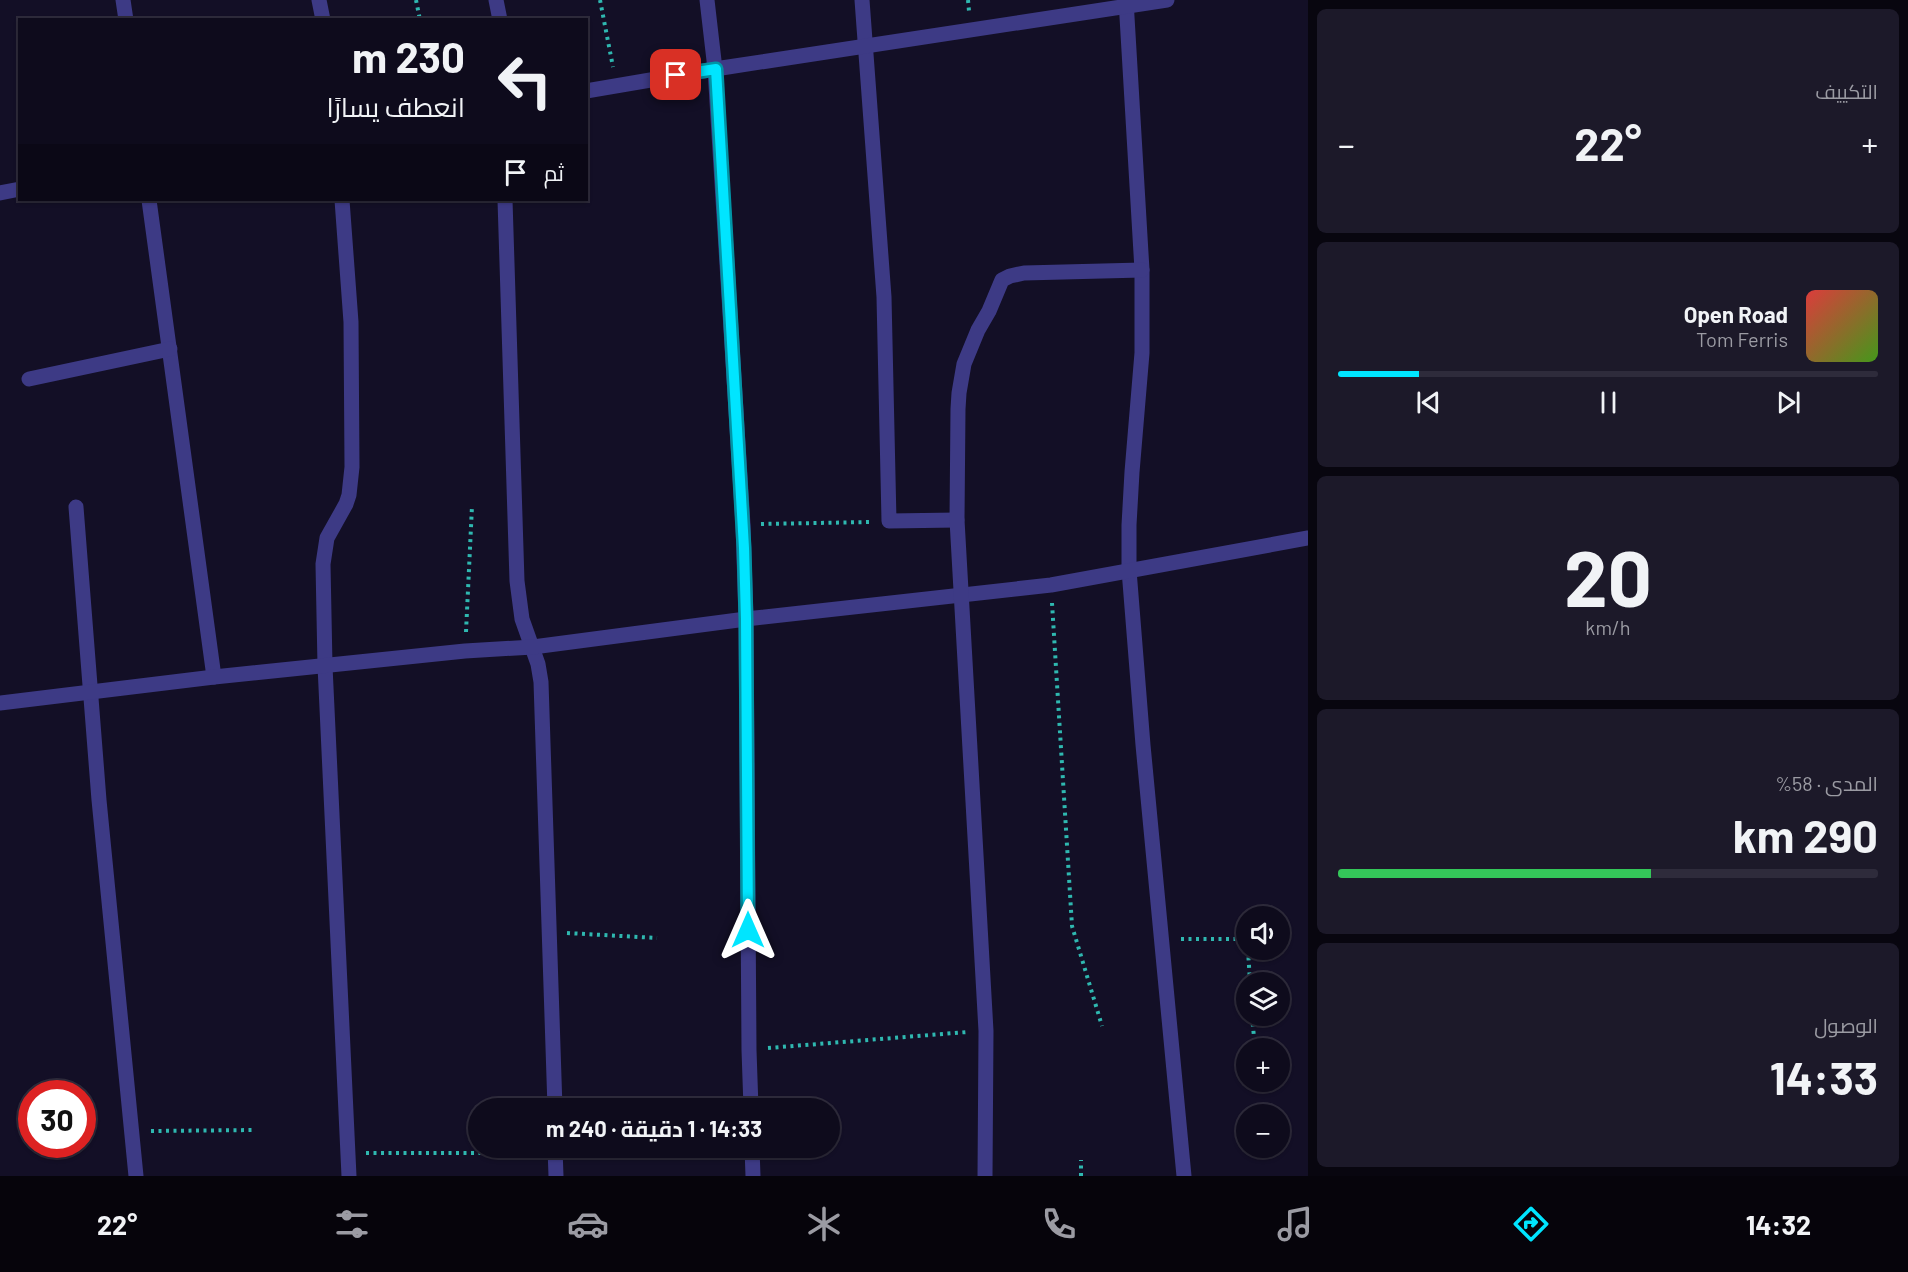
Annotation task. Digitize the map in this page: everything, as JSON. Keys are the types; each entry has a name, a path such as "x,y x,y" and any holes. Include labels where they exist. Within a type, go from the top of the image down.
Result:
{"street":[{"path":"123,0 126,18"},
{"path":"320,0 323,18"},
{"path":"496,0 500,18"},
{"path":"707,0 716,69 743,525 751,1098"},
{"path":"862,0 884,297 889,521 957,520"},
{"path":"588,91 1126,3 1167,0"},
{"path":"1126,3 1142,270 1142,353 1132,472 1129,570 1184,1176"},
{"path":"0,193 18,189"},
{"path":"149,201 214,677"},
{"path":"342,201 351,322 352,467 349,495 327,538 323,564 325,666 349,1176"},
{"path":"505,201 517,581 522,619 533,647 541,682 555,1098"},
{"path":"985,1176 986,1031 957,520 958,418 961,377 978,330 1002,280 1024,273 1142,270"},
{"path":"29,379 170,349"},
{"path":"76,507 90,692 136,1176"},
{"path":"0,703 214,677 465,651 533,647 746,619 1051,585 1308,538"},
{"path":"555,1158 556,1176"},
{"path":"752,1158 753,1176"}],"path":[{"path":"416,0 420,18"},
{"path":"600,0 617,85"},
{"path":"465,651 472,506"},
{"path":"743,525 889,521"},
{"path":"1051,585 1072,926 1102,1026"},
{"path":"549,932 657,938"},
{"path":"1162,939 1236,939"},
{"path":"749,1050 986,1031"},
{"path":"131,1132 255,1130"},
{"path":"347,1153 468,1153"},
{"path":"1081,1160 1081,1176"}],"route":[{"path":"676,75 716,69 744,548 748,930"}]}
